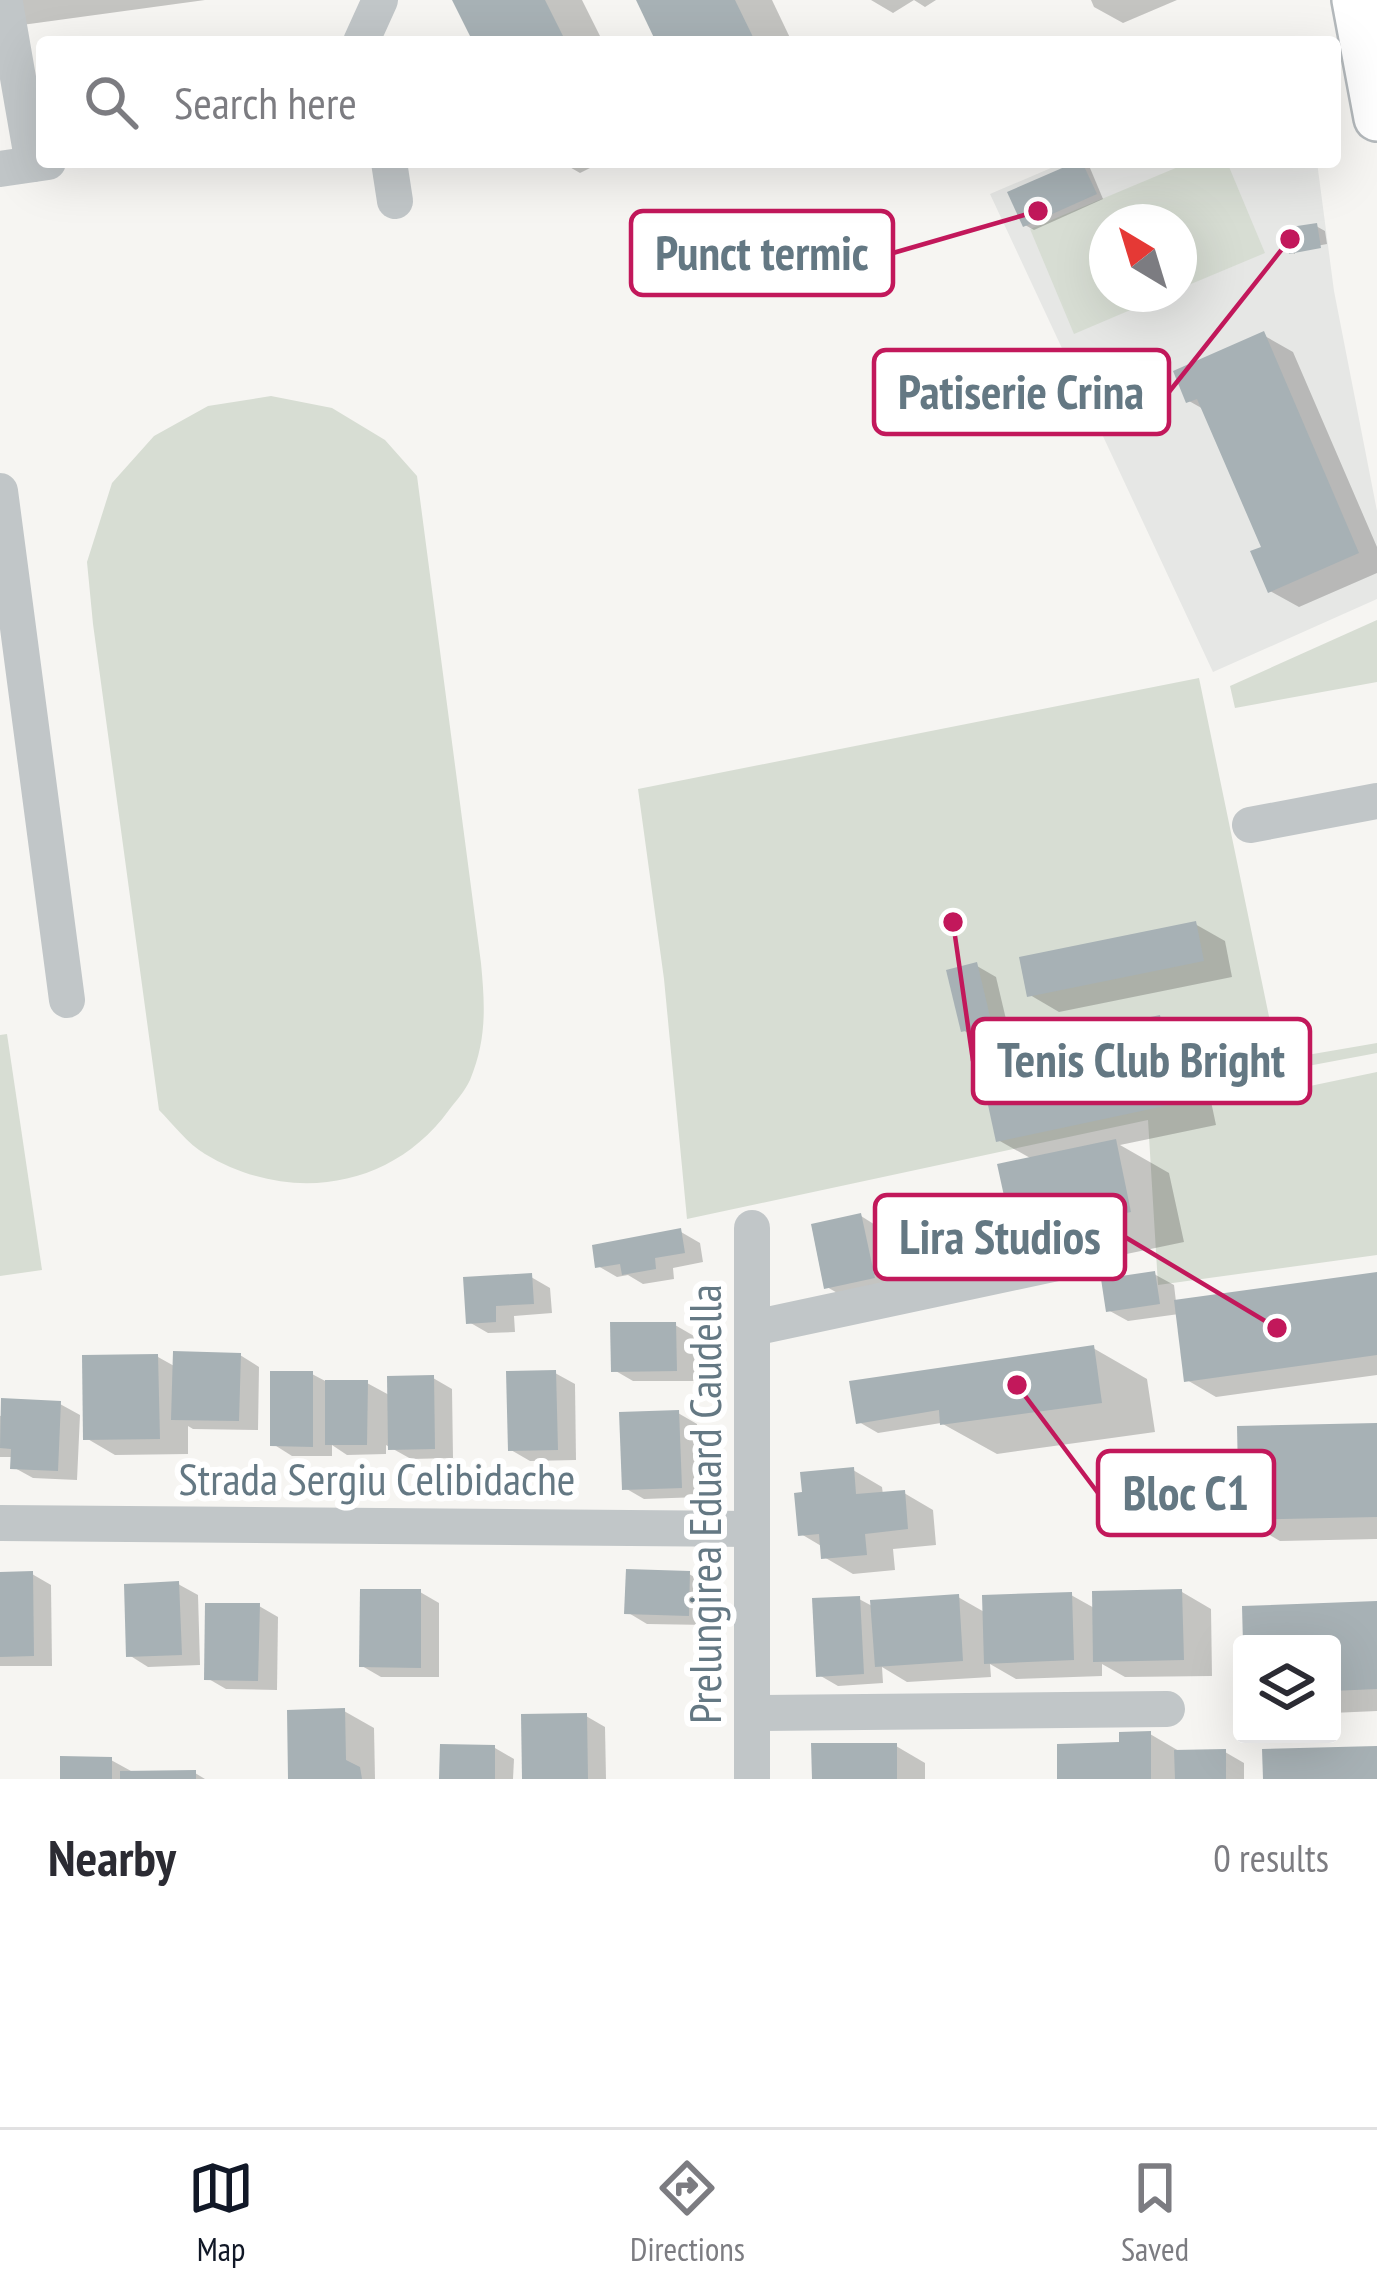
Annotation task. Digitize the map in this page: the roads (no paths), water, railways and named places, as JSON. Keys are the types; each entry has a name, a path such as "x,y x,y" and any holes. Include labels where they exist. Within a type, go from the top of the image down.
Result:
{"main road":[{"path":"1360,9 1377,118"}],"street":[{"path":"364,36 380,0"},
{"path":"5,3 27,165"},
{"path":"389,168 395,201"},
{"path":"0,491 68,1000"},
{"path":"1250,825 1377,801"},
{"name":"Prelungirea Eduard Caudella","path":"752,1228 752,1779"},
{"path":"753,1328 1082,1258"},
{"name":"Strada Sergiu Celibidache","path":"0,1523 752,1528"},
{"path":"752,1713 1167,1709"}],"place":[{"name":"Punct termic","path":"1038,211"},
{"name":"Patiserie Crina","path":"1290,239"},
{"name":"Tenis Club Bright","path":"953,922"},
{"name":"Lira Studios","path":"1277,1328"},
{"name":"Bloc C1","path":"1017,1385"}]}
